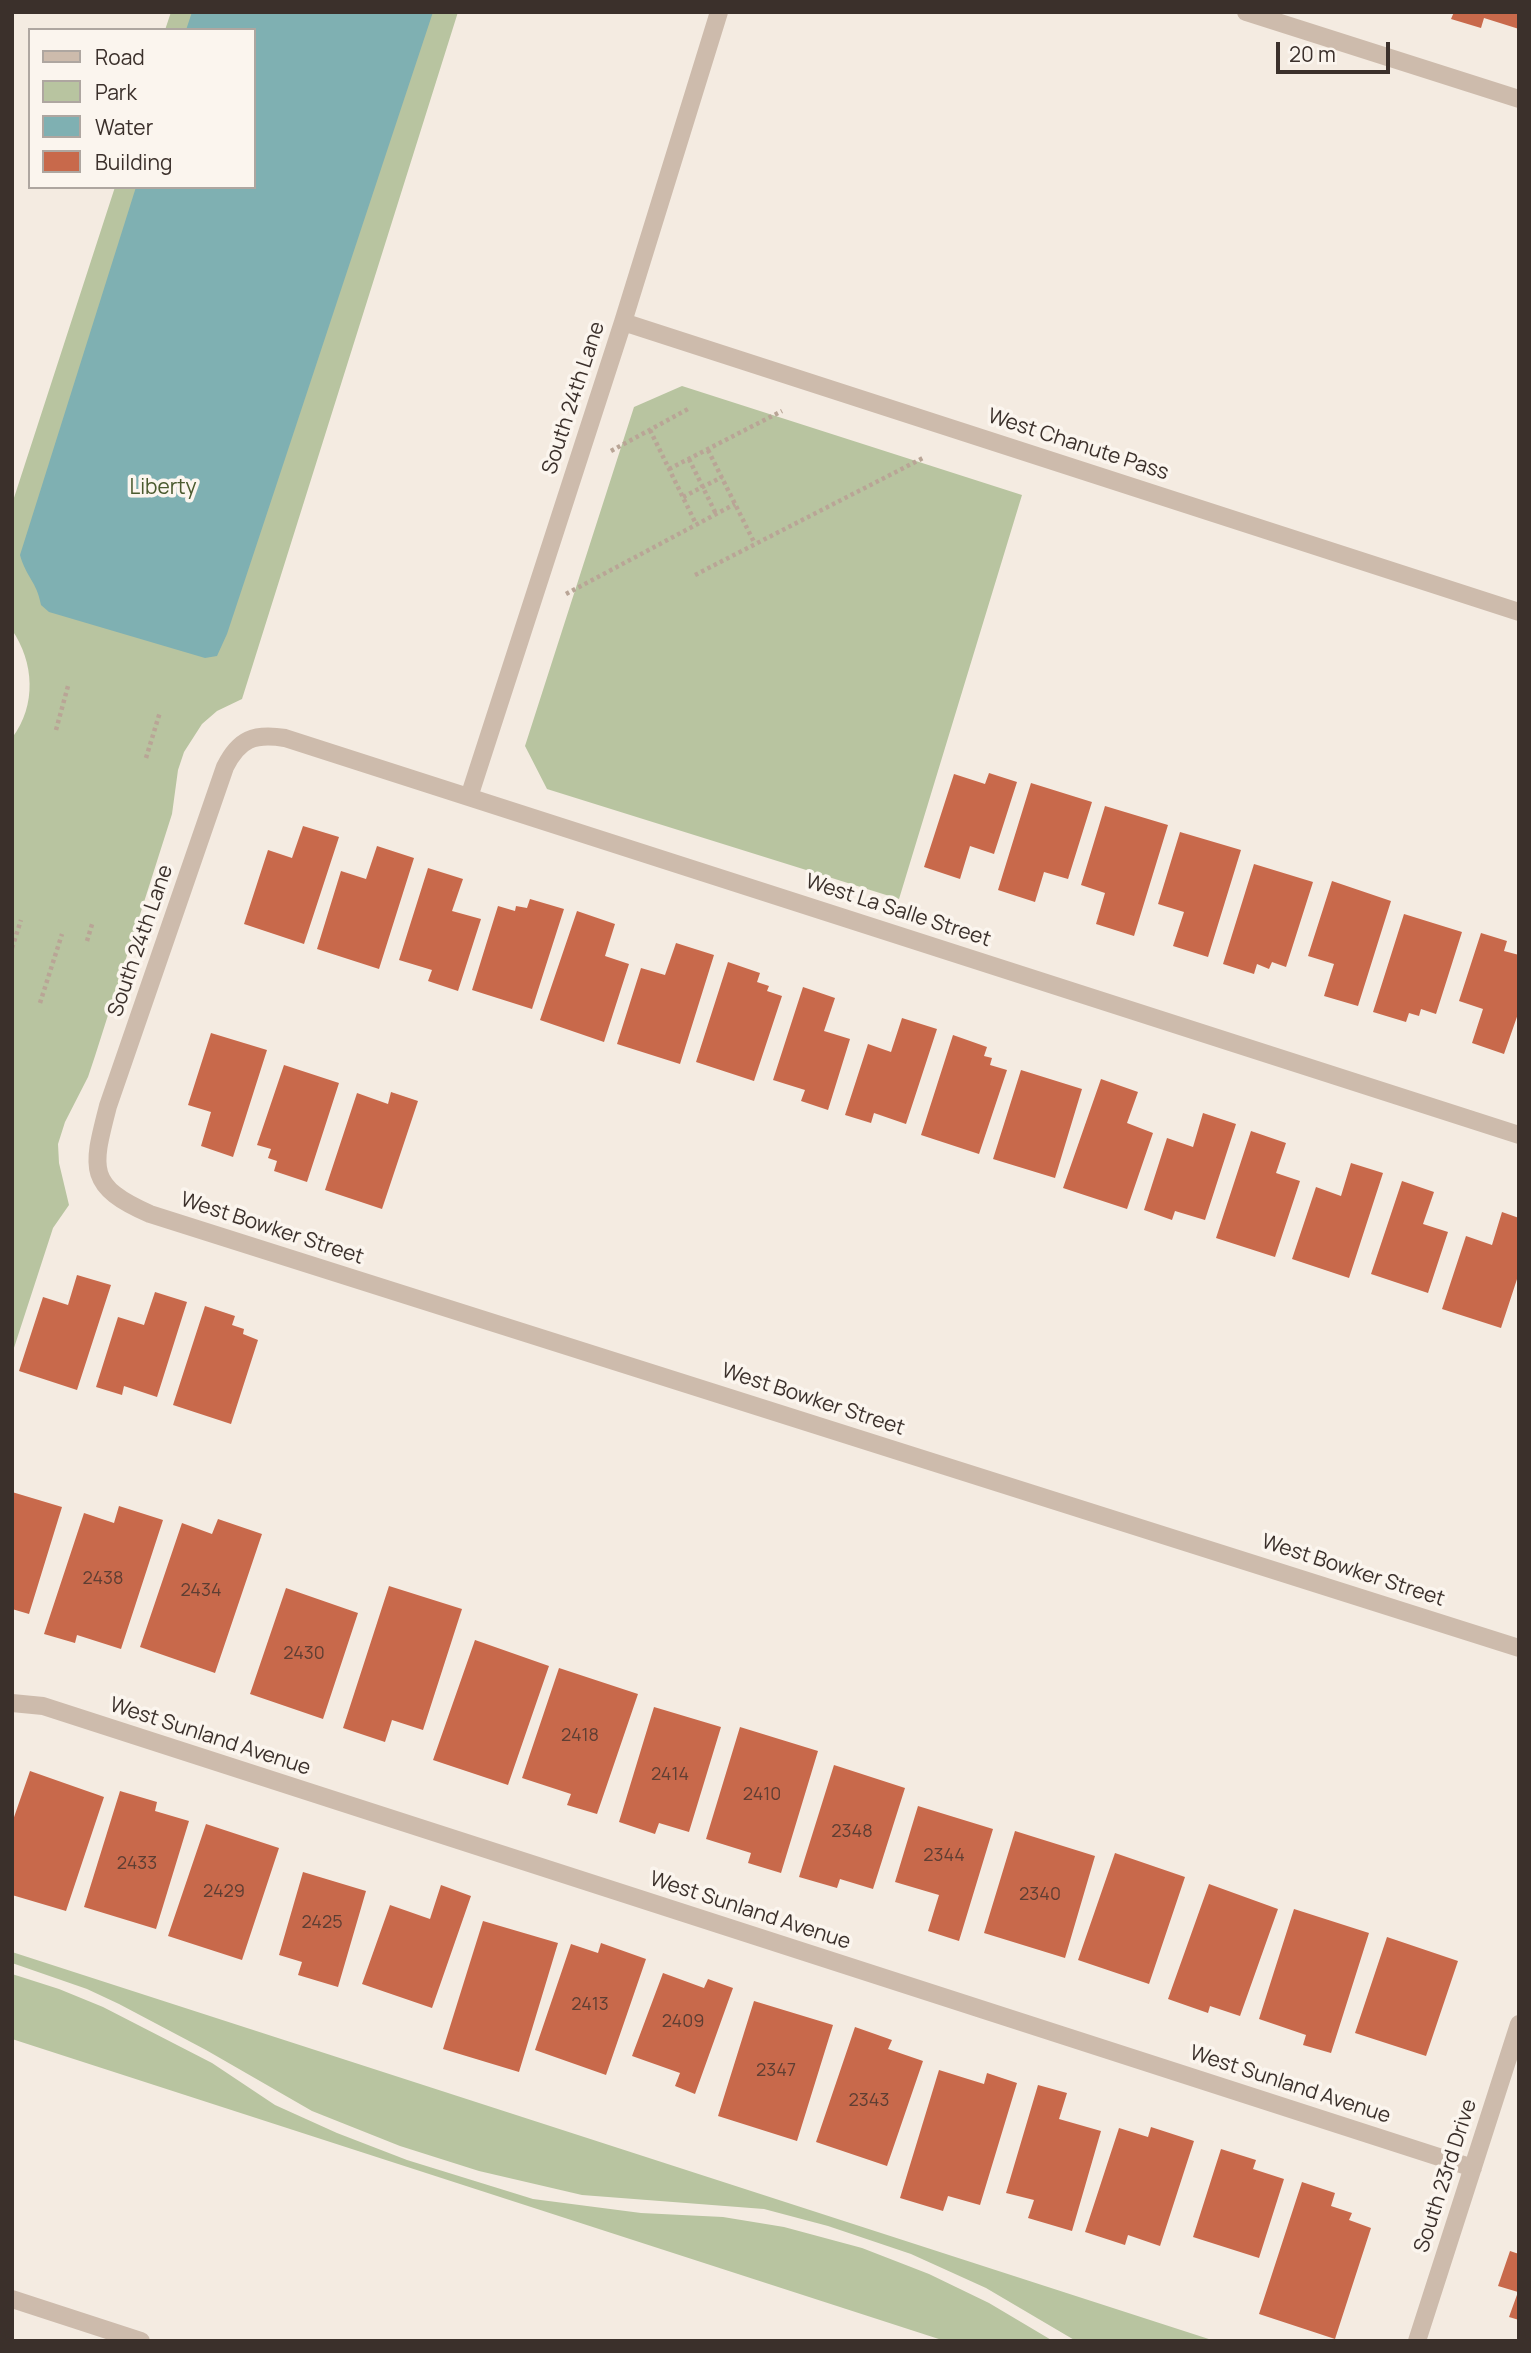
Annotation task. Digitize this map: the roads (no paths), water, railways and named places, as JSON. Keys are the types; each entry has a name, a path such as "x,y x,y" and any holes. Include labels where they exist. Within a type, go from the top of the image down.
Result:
{"street":[{"name":"South 24th Lane","path":"468,797 623,322 719,12"},
{"path":"1245,12 1519,99"},
{"name":"West Chanute Pass","path":"623,322 1519,612"},
{"name":"South 24th Lane","path":"101,1181 97,1161 108,1106 225,767 238,747 262,736"},
{"name":"West La Salle Street","path":"262,736 285,738 1519,1135"},
{"name":"West Bowker Street","path":"101,1181 121,1201 150,1214 1519,1648"},
{"name":"West Sunland Avenue","path":"12,1703 43,1706 1473,2168"},
{"name":"South 23rd Drive","path":"1417,2341 1519,2024"},
{"path":"12,2299 141,2341"}],"water":[{"path":"192,12 433,12 227,634 217,656 205,658 49,612 41,605 20,555 135,189 256,189 256,28 187,28"}],"park label":[{"name":"Liberty","path":"163,488"}]}
